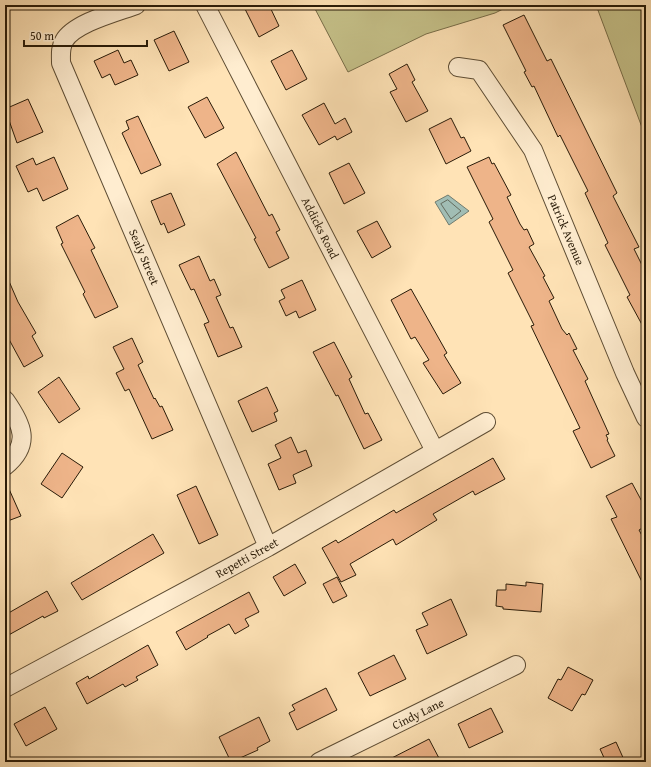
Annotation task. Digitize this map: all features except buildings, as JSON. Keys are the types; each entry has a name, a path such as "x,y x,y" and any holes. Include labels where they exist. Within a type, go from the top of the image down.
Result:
{"street":[{"name":"Sealy Street","path":"136,5 71,32 64,41 61,51 61,63 268,547"},
{"name":"Addicks Road","path":"205,5 435,451"},
{"name":"Patrick Avenue","path":"458,67 479,70 533,150 625,373 646,418"},
{"path":"5,400 21,425 22,436 21,447 15,458 5,466"},
{"name":"Repetti Street","path":"5,688 268,547 486,422"},
{"name":"Cindy Lane","path":"319,762 516,665"}],"shaded area":[{"path":"313,5 511,5 495,13 426,34 348,72"},
{"path":"596,5 646,5 646,138"}],"water":[{"path":"448,195 469,211 449,225 435,202"}]}
